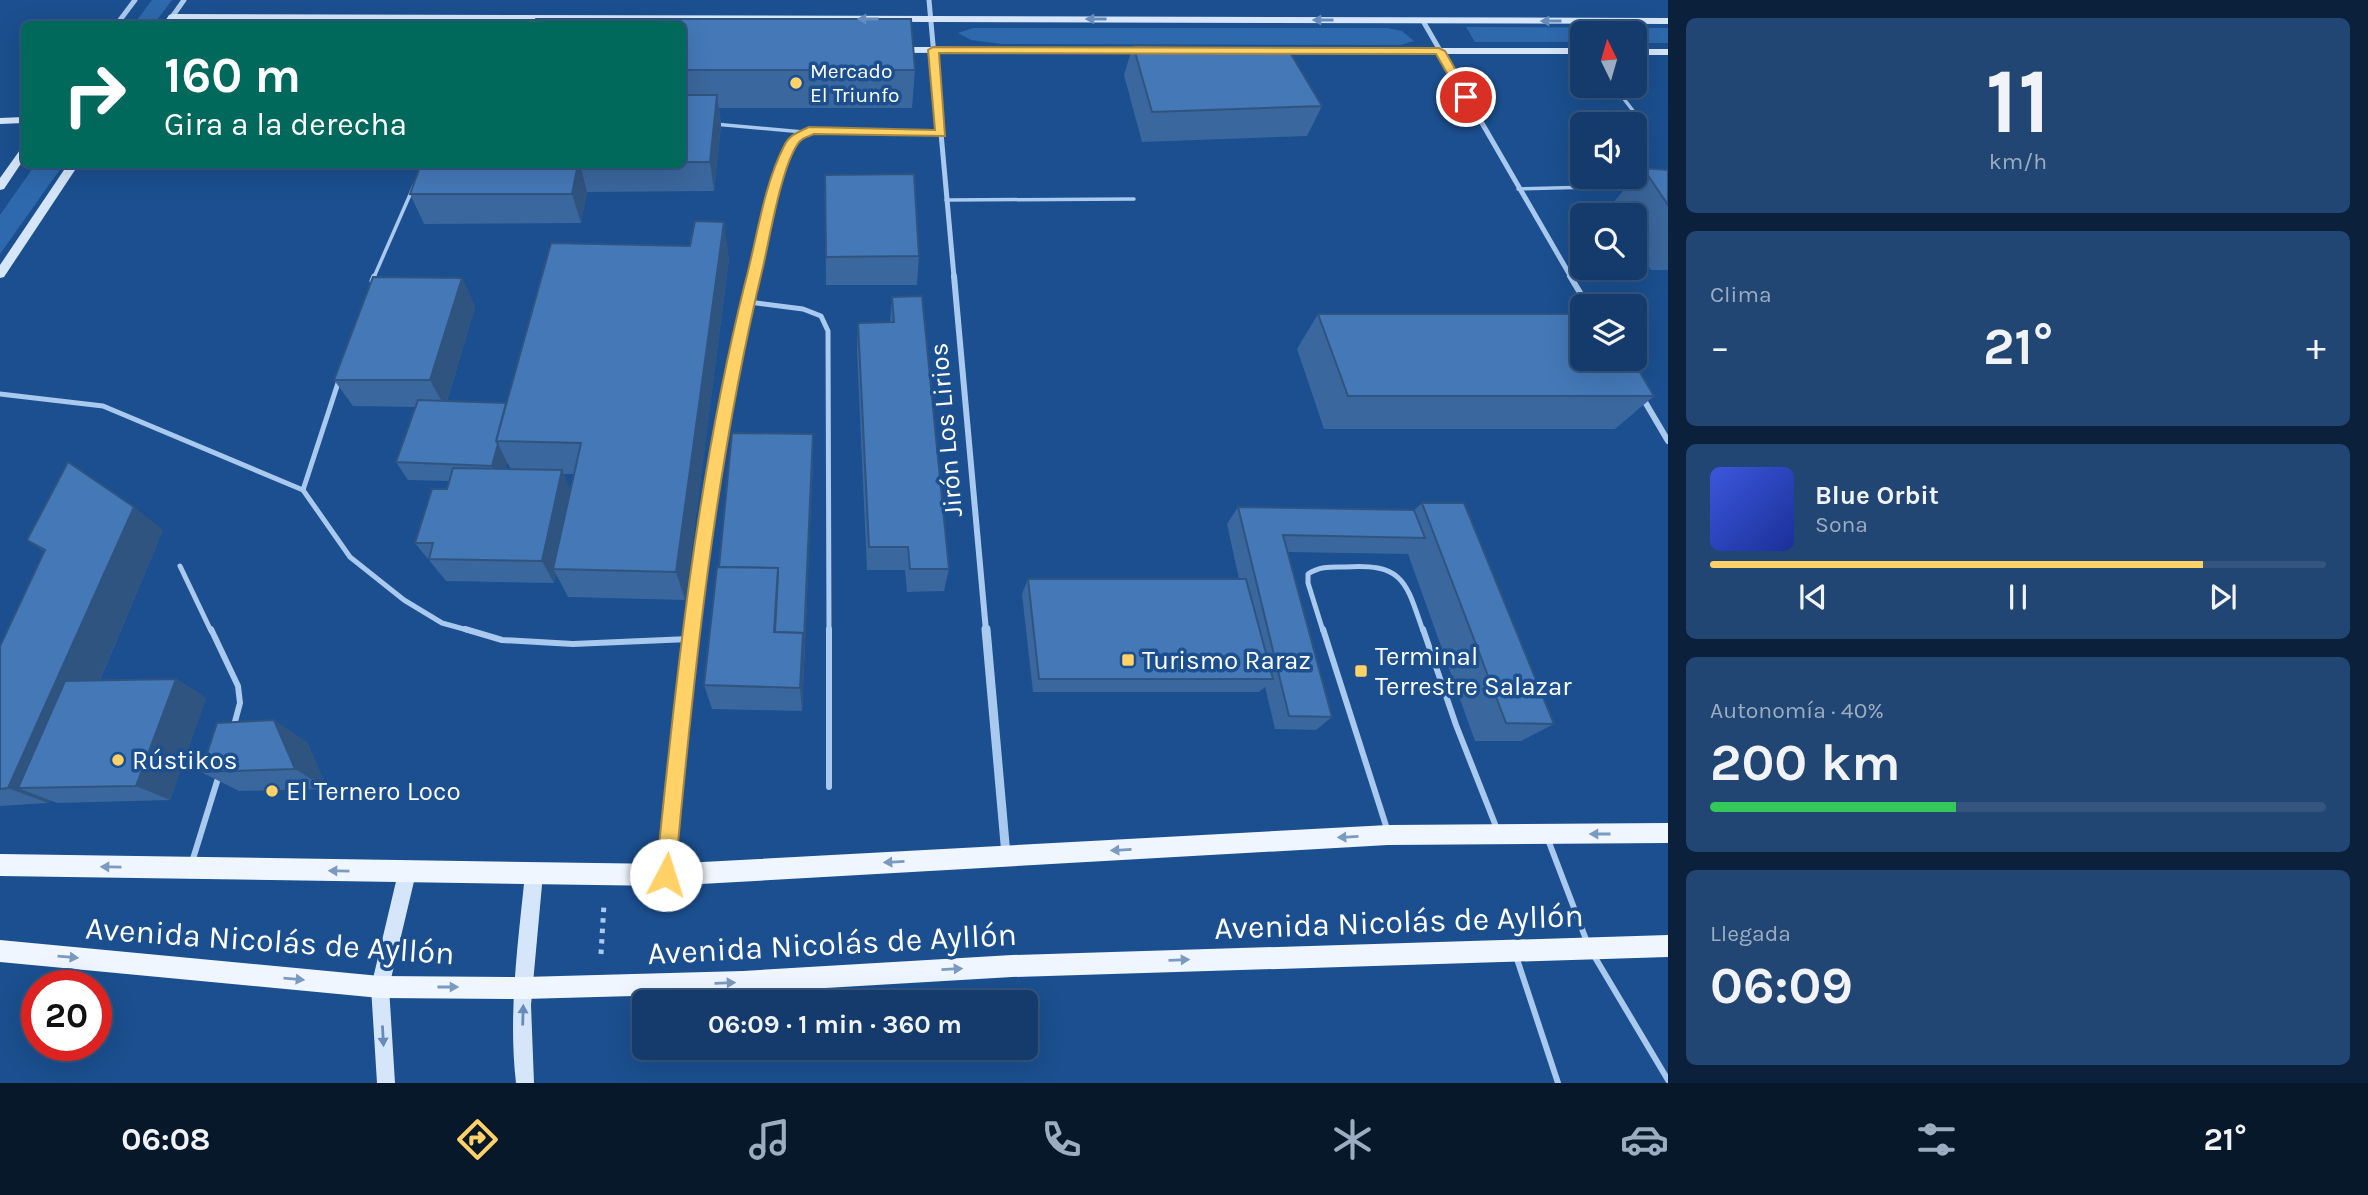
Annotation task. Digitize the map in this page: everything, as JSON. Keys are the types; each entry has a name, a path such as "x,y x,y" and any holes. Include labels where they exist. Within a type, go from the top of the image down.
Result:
{"main road":[{"path":"0,865 666,875 1388,835 1668,833"},
{"name":"Avenida Nicolás de Ayllón","path":"0,951 380,987 524,988 743,982 1012,966 1668,946"}],"street":[{"path":"119,21 135,0"},
{"path":"170,21 184,0"},
{"name":"Jirón Los Lirios","path":"929,0 1006,856"},
{"path":"1423,20 1581,294"},
{"path":"170,21 1668,21"},
{"path":"877,50 1166,50"},
{"path":"1261,51 1570,51"},
{"path":"1647,51 1668,52"},
{"path":"0,121 21,120"},
{"path":"0,186 21,156"},
{"path":"0,274 71,168"},
{"path":"1633,382 1668,441"},
{"path":"386,1083 380,987 407,873"},
{"path":"525,1083 522,1062 524,988 534,874"}],"lane":[{"path":"1623,98 1634,112"},
{"path":"706,124 803,132 813,130 941,134"},
{"path":"666,875 689,639 736,347 775,190 790,145 803,132"},
{"path":"370,285 417,177"},
{"path":"1518,189 1570,188"},
{"path":"946,200 1134,199"},
{"path":"749,302 803,309 821,316 828,331 830,787"},
{"path":"303,490 341,375"},
{"path":"0,394 103,406 303,490 350,557 404,600 442,623 502,640 573,644 689,639"},
{"path":"180,566 238,686 240,703 230,738"},
{"path":"1388,835 1308,583 1308,574 1317,568 1383,567 1401,577 1408,587 1456,725 1500,836"},
{"path":"190,869 222,764"},
{"path":"1546,834 1589,947 1668,1080"},
{"path":"1514,949 1558,1083"}],"path":[{"path":"599,986 606,875"}],"shaded area":[{"path":"152,0 172,0 156,21 136,21"},
{"path":"201,20 334,21 200,21"},
{"path":"686,24 868,25 686,25"},
{"path":"1466,27 1570,28 1570,42 1475,42"},
{"path":"973,28 1387,28 1402,31 1414,41 1400,45 1002,44 971,40 958,33"},
{"path":"1647,28 1668,28 1668,43 1647,43"},
{"path":"33,168 61,168 0,254 0,215"}],"building":[{"path":"911,19 915,70 686,70 686,21 535,21"},
{"path":"1133,45 1288,49 1322,106 1152,112"},
{"path":"686,95 717,95 710,162 686,162"},
{"path":"420,168 577,168 572,194 410,194"},
{"path":"1647,168 1668,170 1668,205 1647,174"},
{"path":"914,174 919,256 826,257 825,175"},
{"path":"695,221 724,222 676,572 553,569 581,443 496,441 551,243 690,246"},
{"path":"373,277 462,278 430,380 334,380"},
{"path":"922,296 949,569 910,569 908,547 869,547 858,323 894,322 892,297"},
{"path":"1318,314 1570,314 1570,371 1639,371 1654,396 1348,396"},
{"path":"418,400 506,403 492,466 396,462"},
{"path":"732,433 813,434 804,639 803,633 775,632 778,568 719,567"},
{"path":"68,462 134,507 8,788 0,789 0,646 45,550 27,540"},
{"path":"453,468 562,470 542,561 429,559 433,543 415,543 432,489 447,489"},
{"path":"1422,503 1464,503 1554,724 1506,723"},
{"path":"1238,507 1414,510 1425,538 1283,535 1332,717 1289,716"},
{"path":"717,567 778,568 774,632 803,633 800,688 704,685"},
{"path":"1028,579 1246,579 1273,679 1039,679"},
{"path":"176,679 136,786 18,788 65,681"},
{"path":"274,720 295,769 201,772 217,723"}],"place":[{"name":"Mercado El Triunfo","path":"796,83"},
{"name":"Turismo Raraz","path":"1128,660"},
{"name":"Terminal Terrestre Salazar","path":"1361,671"},
{"name":"Rústikos","path":"118,760"},
{"name":"El Ternero Loco","path":"272,791"}],"route":[{"path":"666,875 689,639 736,347 775,190 790,145 797,136 813,130 941,134 933,50 1439,51 1466,97"}]}
